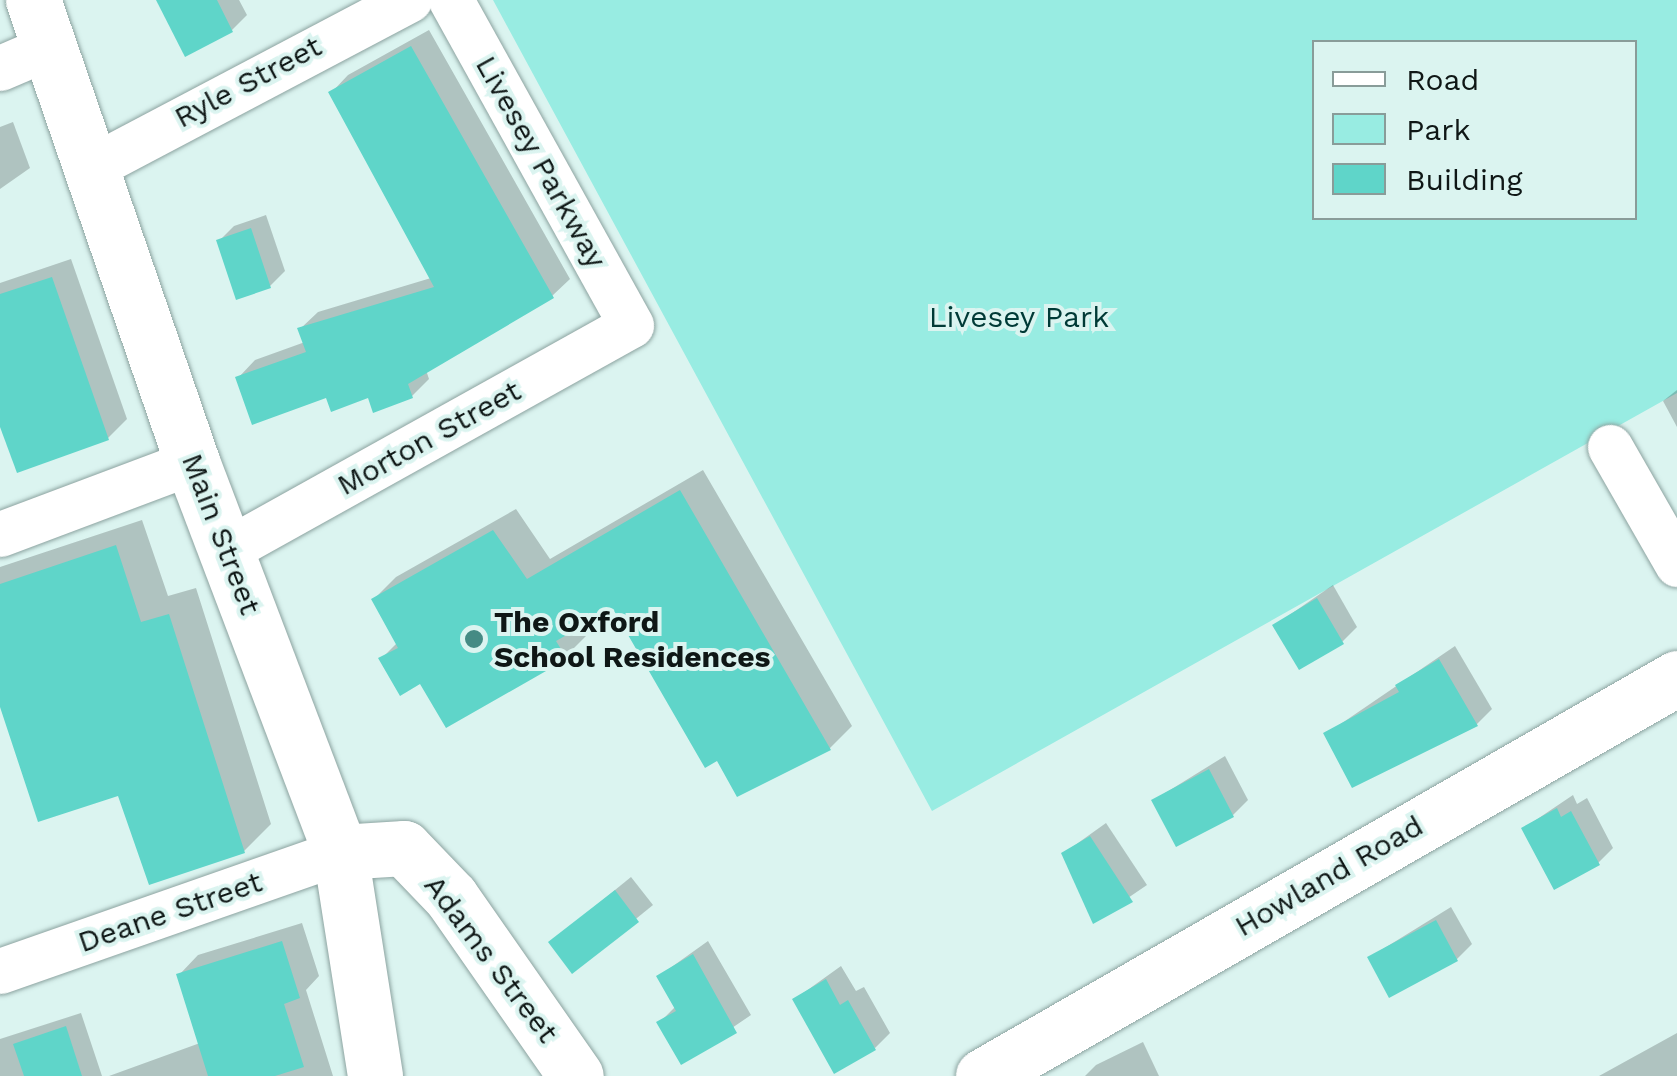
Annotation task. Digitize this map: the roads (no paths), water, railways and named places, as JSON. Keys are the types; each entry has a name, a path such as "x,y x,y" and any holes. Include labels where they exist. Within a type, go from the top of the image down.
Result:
{"main road":[{"name":"Main Street","path":"41,24 192,462 340,852 375,1076"},
{"name":"Howland Road","path":"982,1076 1677,678"},
{"name":"Adams Street","path":"340,852 404,848 451,897 576,1076"}],"street":[{"name":"Ryle Street","path":"90,168 408,0"},
{"name":"Livesey Parkway","path":"450,0 631,325"},
{"path":"0,68 41,24"},
{"name":"Morton Street","path":"227,550 631,325"},
{"path":"1610,447 1677,564"},
{"path":"0,534 192,462"},
{"name":"Deane Street","path":"0,971 340,852"}],"place":[{"name":"The Oxford School Residences","path":"474,639"}],"park label":[{"name":"Livesey Park","path":"1019,317"}]}
